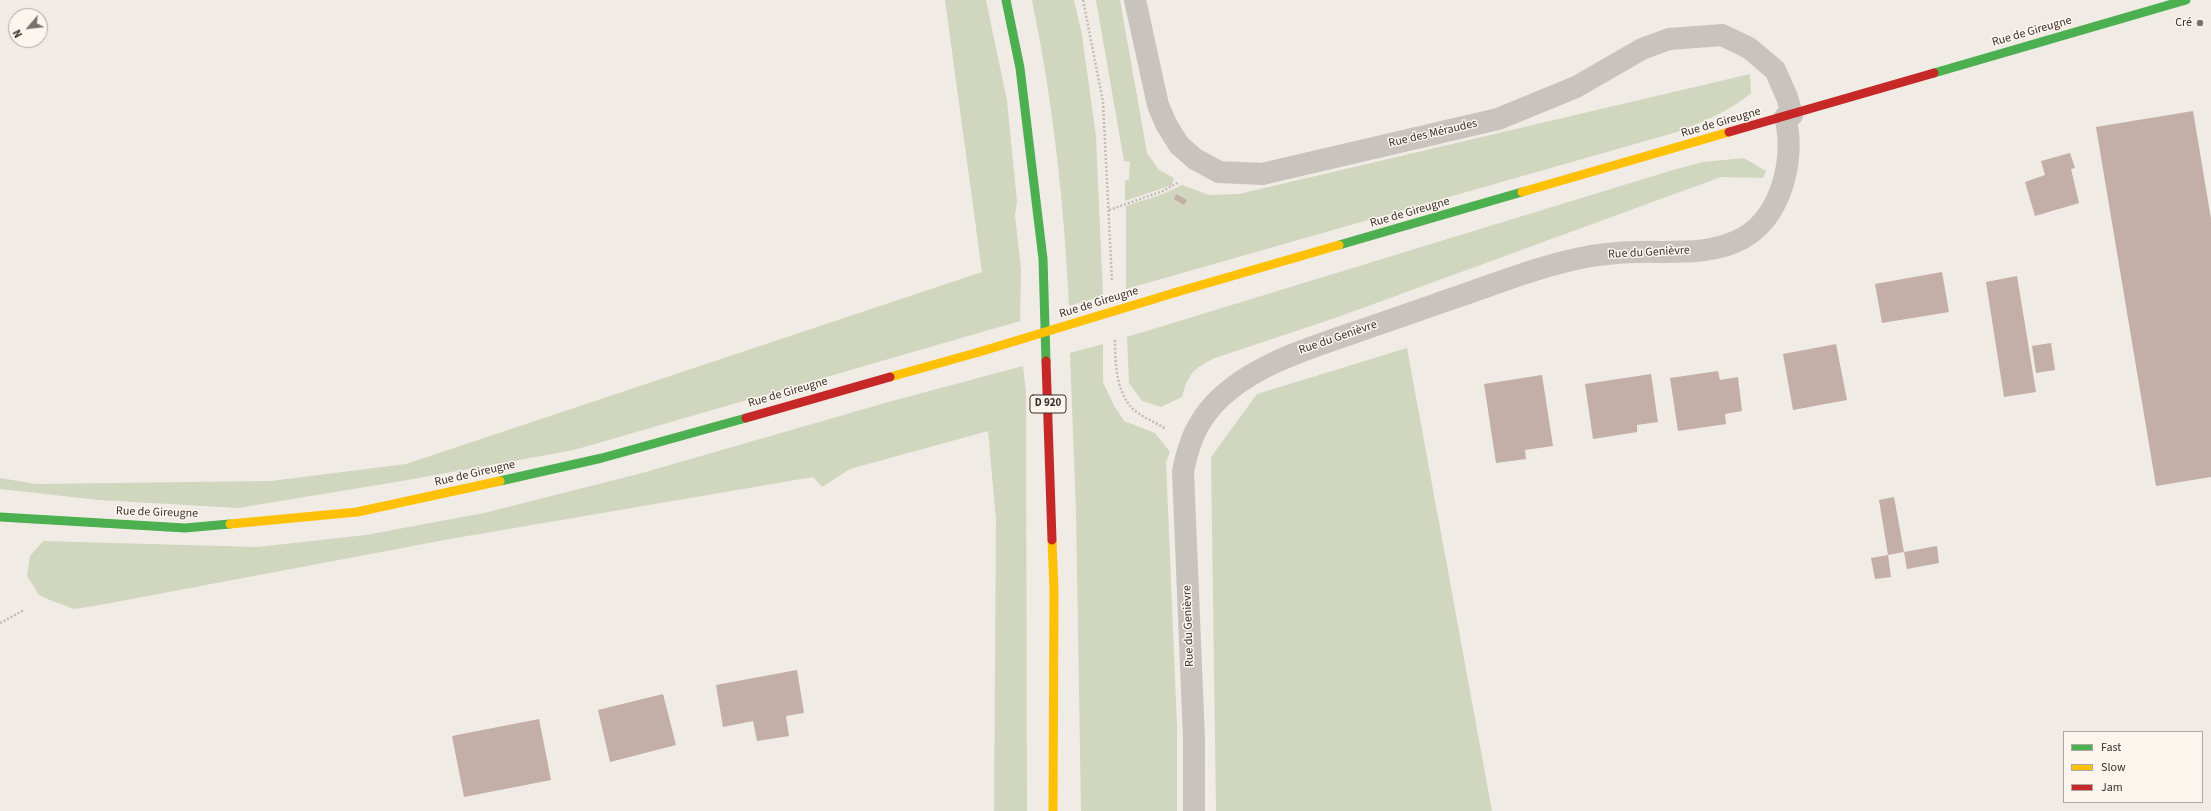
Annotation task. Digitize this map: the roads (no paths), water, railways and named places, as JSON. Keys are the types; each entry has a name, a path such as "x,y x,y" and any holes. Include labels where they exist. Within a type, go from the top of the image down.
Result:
{"street":[{"name":"D 920","path":"1006,0 1020,68 1043,259 1054,591 1053,811"},
{"name":"Rue des Méraudes","path":"1135,0 1158,105 1166,124 1179,145 1195,159 1220,172 1262,174 1498,119 1576,87 1642,49 1669,39 1696,36 1722,35 1748,48 1775,70 1787,97 1788,116"},
{"name":"Rue de Gireugne","path":"0,517 185,528 357,512 602,458 979,352 1177,292 2186,0"},
{"name":"Rue du Genièvre","path":"1194,811 1194,739 1183,471 1189,443 1202,419 1217,402 1237,385 1256,372 1298,352 1546,267 1590,256 1620,253 1682,252 1721,248 1745,237 1768,217 1782,185 1790,144 1788,116"}],"place":[{"name":"Cré","path":"2200,23"}]}
